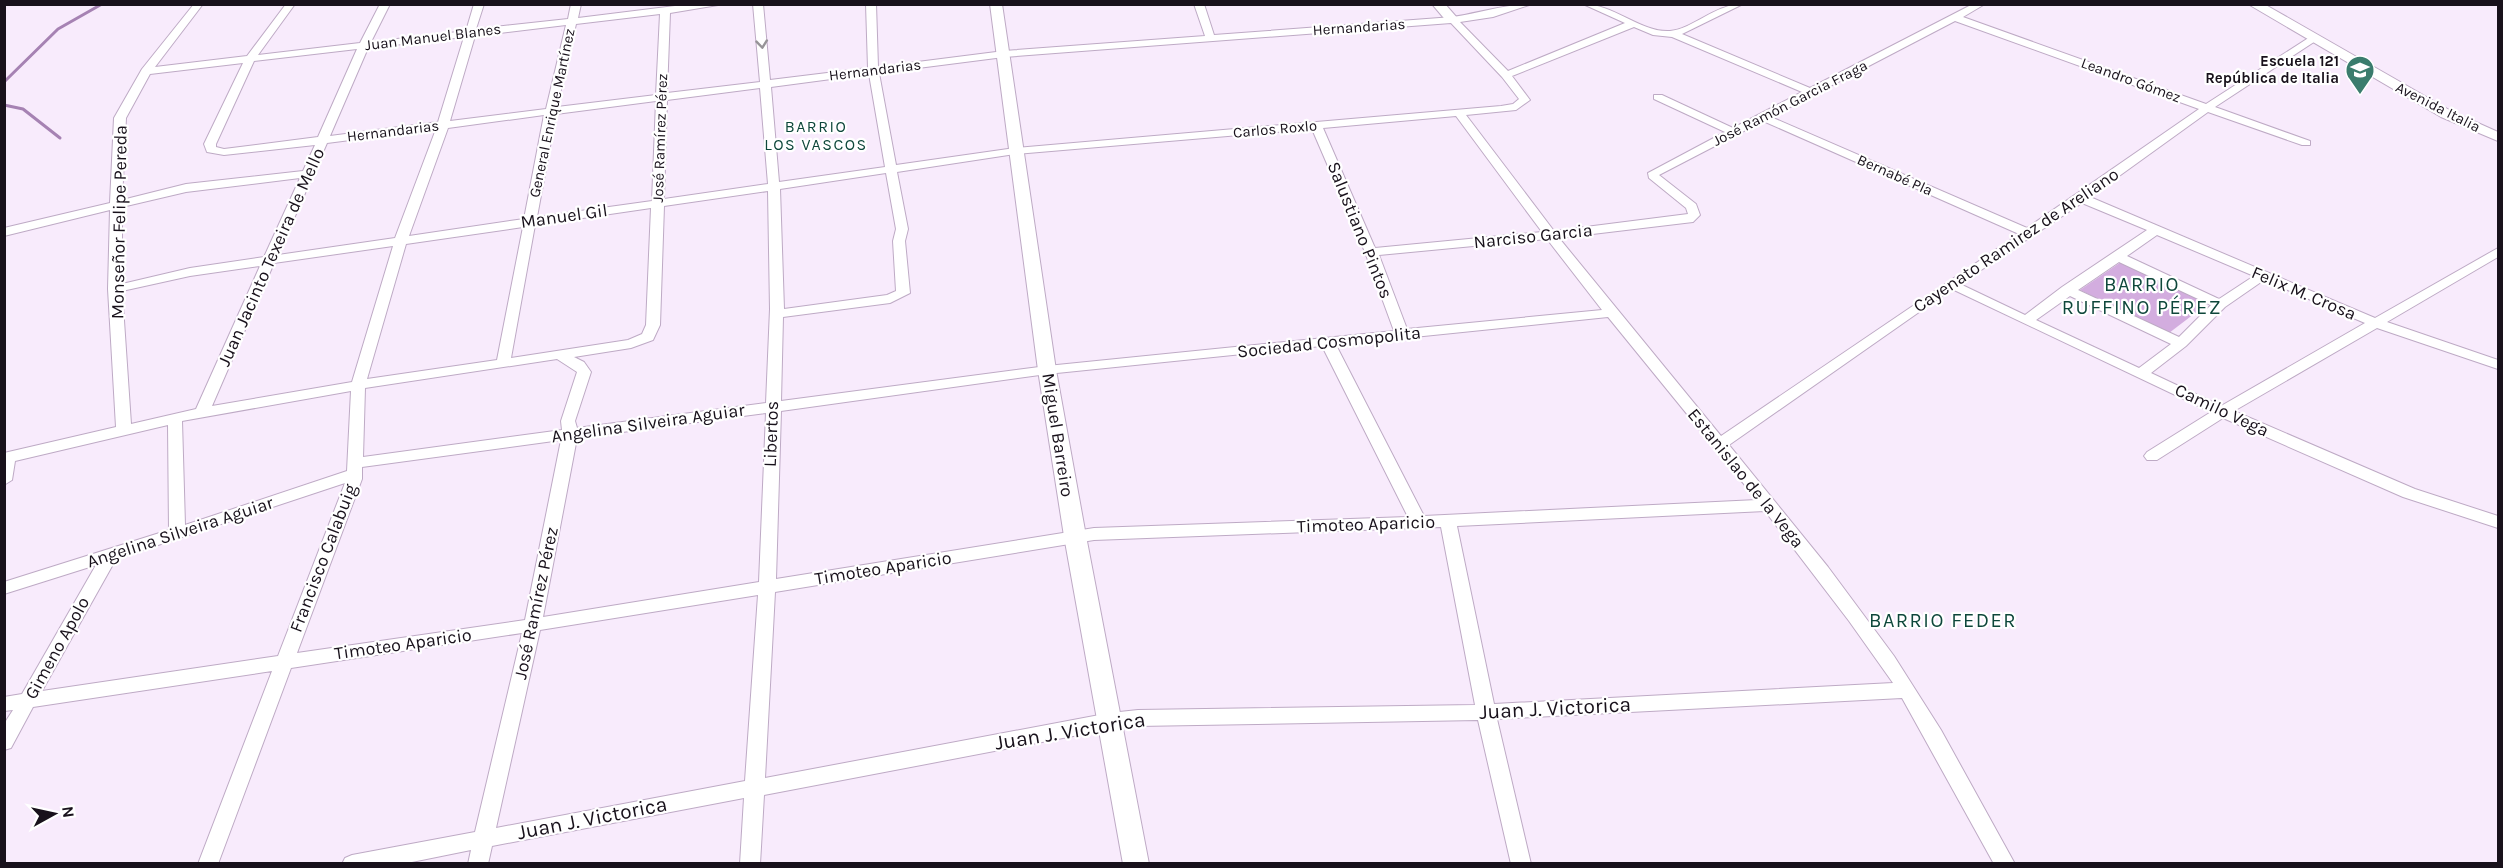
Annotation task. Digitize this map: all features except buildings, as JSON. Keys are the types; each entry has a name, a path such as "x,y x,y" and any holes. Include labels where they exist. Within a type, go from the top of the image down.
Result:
{"street":[{"name":"Monseñor Felipe Pereda","path":"124,429 115,289 120,118 146,71 199,4"},
{"path":"250,59 291,4"},
{"name":"Juan Jacinto Texeira de Mello","path":"202,412 267,261 385,4"},
{"name":"Francisco Calabuig","path":"208,864 355,469 358,385 401,240 443,125 478,4"},
{"name":"General Enrique Martínez","path":"503,364 552,110 576,4"},
{"name":"Juan Manuel Blanes","path":"146,71 720,4"},
{"name":"Libertos","path":"750,864 767,587 777,314 774,187 767,83 758,4"},
{"path":"777,314 890,299 903,293 899,241 902,229 873,70 871,4"},
{"name":"Miguel Barreiro","path":"996,4 1047,370 1075,537 1136,864"},
{"path":"1199,4 1210,37"},
{"path":"1438,4 1506,75 1632,24"},
{"name":"Hernandarias","path":"250,59 210,144 211,150 224,152 324,140 1004,54 1453,20 1493,14 1528,4"},
{"path":"1587,4 1657,33 1674,34 1810,92"},
{"name":"José Ramón Garcia Fraga","path":"1694,215 1692,207 1657,180 1653,176 1654,173 1981,4"},
{"name":"Avenida Italia","path":"2254,4 2446,114 2499,137"},
{"path":"1674,34 1733,5"},
{"name":"José Ramírez Pérez","path":"560,355 631,344 648,337 653,325 665,11"},
{"name":"Leandro Gómez","path":"1955,18 2306,143"},
{"name":"Cayenato Ramirez de Areliano","path":"1720,444 1951,284 2081,198 2208,107 2313,38"},
{"name":"Carlos Roxlo","path":"1015,151 1516,107 1525,100 1506,75"},
{"path":"1658,98 1734,132"},
{"name":"Estanislao de la Vega","path":"1459,113 1611,313 1768,505 1907,690 2005,864"},
{"name":"Bernabé Pla","path":"1762,117 2028,233"},
{"name":"Salustiano Pintos","path":"1317,125 1371,252 1402,334"},
{"name":"Manuel Gil","path":"115,289 168,275 1015,151"},
{"path":"4,232 186,188 307,174"},
{"name":"Felix M. Crosa","path":"2081,198 2376,323 2499,365"},
{"name":"Narciso Garcia","path":"1371,252 1550,235 1679,220 1694,215"},
{"path":"2026,321 2067,290 2156,230"},
{"path":"2152,456 2222,412 2499,252"},
{"path":"2118,257 2220,304"},
{"path":"2142,373 2181,343 2220,304 2262,276"},
{"name":"Camilo Vega","path":"1951,284 2222,412 2409,493 2499,522"},
{"path":"2067,290 2181,343"},
{"name":"Sociedad Cosmopolita","path":"1047,370 1611,313"},
{"path":"1328,342 1419,522"},
{"path":"4,480 6,458 124,429 202,412 358,385 560,355"},
{"name":"José Ramírez Pérez","path":"478,864 533,625 570,433 568,420 584,372 579,365 560,355"},
{"name":"Angelina Silveira Aguiar","path":"4,588 177,534 355,469 570,433 1047,370"},
{"path":"175,418 177,534"},
{"name":"Timoteo Aparicio","path":"4,704 533,625 1094,534 1448,521 1768,505"},
{"path":"1448,521 1486,712 1521,864"},
{"name":"Gimeno Apolo","path":"4,742 110,555"},
{"name":"Juan J. Victorica","path":"352,864 1110,721 1138,718 1486,712 1907,690"}],"shaded area":[{"path":"2121,262 2207,304 2169,333 2080,290"}],"waterway":[{"path":"4,82 58,29 102,4"},
{"path":"4,105 23,109 60,138"}],"place":[{"name":"Escuela 121 República de Italia","path":"2360,96"}],"district":[{"name":"BARRIO LOS VASCOS","path":"816,135"},
{"name":"BARRIO RUFFINO PÉREZ","path":"2142,296"},
{"name":"BARRIO FEDER","path":"1943,620"}]}
